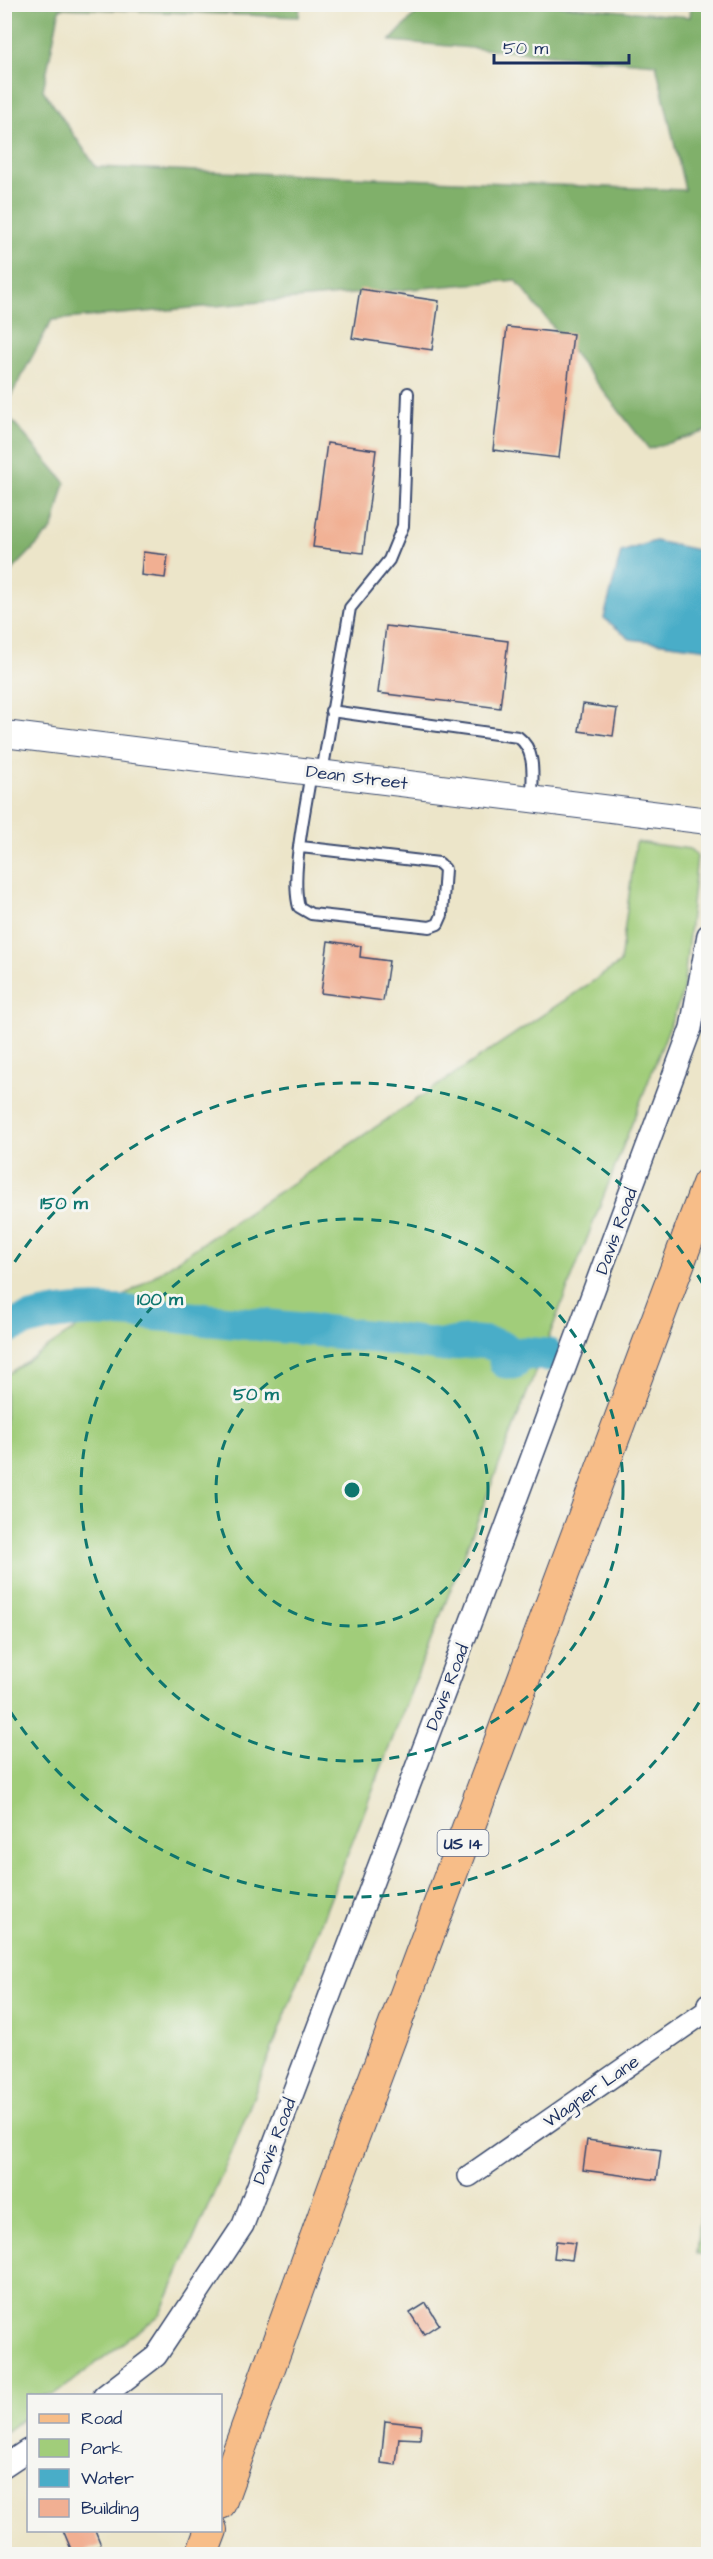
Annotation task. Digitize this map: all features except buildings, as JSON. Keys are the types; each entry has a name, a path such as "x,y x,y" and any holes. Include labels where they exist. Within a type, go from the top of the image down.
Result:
{"main road":[{"name":"US 14","path":"222,2497 334,2188 708,1184"},
{"path":"202,2554 210,2532"}],"street":[{"name":"Dean Street","path":"4,734 708,821"},
{"name":"Davis Road","path":"107,2394 156,2356 243,2225 448,1683 691,1028 708,935"},
{"name":"Wagner Lane","path":"469,2176 708,2010 708,2004"},
{"path":"4,2466 27,2451"}],"lane":[{"path":"301,847 439,863 445,869 442,915 438,924 430,927 311,914 299,907 295,891 301,847 316,772 332,711 350,608 389,560 403,526 408,393"},
{"path":"332,711 518,737 528,745 530,753 532,798"}],"green space":[{"path":"5,5 300,5 299,17 60,8 43,90 96,167 685,190 656,64 390,41 424,5 555,5 690,17 691,5 708,5 708,431 649,449 516,280 52,320 5,407"},
{"path":"4,411 65,482 53,528 5,578"},
{"path":"636,842 690,849 697,856 683,992 233,2149 161,2314 55,2394 27,2394 27,2416 5,2432 5,1376 620,963"},
{"path":"708,2135 708,2255 697,2254"}],"water":[{"path":"655,541 708,552 708,649 630,639 604,618 621,552"}],"waterway":[{"path":"4,1329 57,1314 111,1311 333,1332 444,1346 467,1342 493,1344 507,1350 505,1362 513,1363 523,1353 548,1355"}]}
